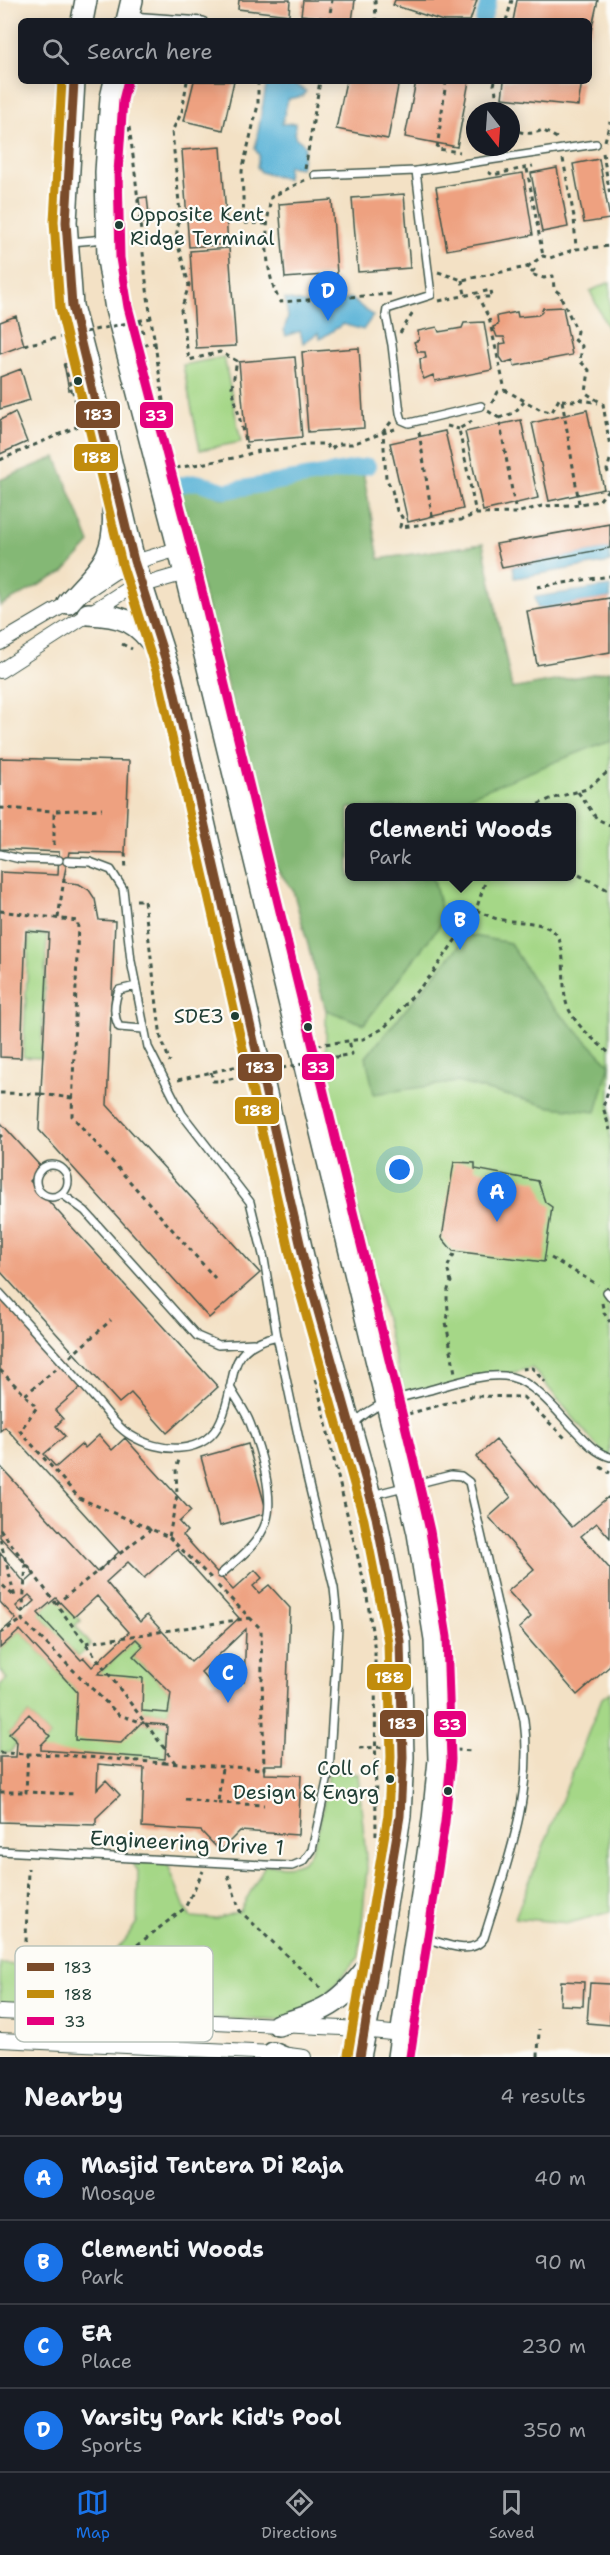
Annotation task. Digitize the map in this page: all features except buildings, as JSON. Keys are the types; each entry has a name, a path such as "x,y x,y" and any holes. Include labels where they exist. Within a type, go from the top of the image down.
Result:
{"main road":[{"path":"82,18 86,0"},
{"path":"74,84 66,222 72,306 134,561 171,677 305,1265 376,1517 400,1641 403,1744 400,1816 360,2057"},
{"path":"114,84 111,98 105,172 107,239 116,309 185,573 393,1409 435,1639 440,1760 417,1936 398,2057"},
{"path":"68,603 109,555 112,544 115,481"},
{"path":"88,614 117,616 141,628 161,656 171,677"},
{"path":"278,2025 317,2012 344,1997 378,1954"}],"street":[{"path":"0,643 134,561 178,549"},
{"path":"0,670 126,590 185,573"},
{"path":"0,2012 15,2013"},
{"path":"213,2022 401,2034"},
{"path":"0,2040 15,2040"},
{"path":"70,2042 304,2057"}],"lane":[{"path":"129,12 178,18"},
{"path":"315,175 416,171 596,144"},
{"path":"416,171 431,295 418,303 387,309 402,420 409,423 481,406"},
{"path":"68,242 107,239"},
{"path":"0,854 20,859 59,860"},
{"name":"Engineering Drive 1","path":"0,1851 292,1866 304,1861 312,1850 329,1772 338,1607 277,1336 264,1259 250,1202 182,1114 148,1047 136,986 123,889 111,870 90,862 67,861"},
{"path":"136,986 118,990 115,1000 116,1020 119,1027 143,1029"},
{"path":"62,1194 68,1185 66,1174 59,1167 43,1168 37,1176 39,1190 47,1196 62,1194 85,1211 197,1336 218,1345 253,1343 277,1336"},
{"path":"0,1293 127,1434 162,1449 181,1449 200,1443 212,1432 221,1420 237,1364 244,1351 253,1343"},
{"path":"352,1426 363,1414 393,1409 457,1383 488,1377 512,1377 536,1391 594,1449 610,1456"},
{"path":"221,1574 257,1540 266,1524 270,1508 268,1490 250,1423 230,1387"},
{"path":"370,1495 451,1475 461,1476 469,1482 524,1720 527,1746 526,1778 517,1830 484,1938 475,1947 465,1948 417,1936"}],"path":[{"path":"329,18 332,0"},
{"path":"375,0 376,18"},
{"path":"507,18 512,0"},
{"path":"187,84 182,112 172,131 180,213 176,238 189,285 181,310 185,336 189,360 220,352 237,361 232,387 248,453"},
{"path":"258,84 258,105 242,171 244,223 266,224"},
{"path":"319,84 303,180 271,197 266,224 269,273 280,302 396,294"},
{"path":"446,84 437,149 466,153"},
{"path":"494,84 497,92 496,102"},
{"path":"128,118 145,282 166,425"},
{"path":"520,132 534,134 542,130 557,137 574,217 576,249"},
{"path":"603,152 610,195"},
{"path":"527,169 543,256"},
{"path":"543,256 550,258 576,249 610,246"},
{"path":"436,271 462,280 527,267 543,256"},
{"path":"527,267 534,270 530,274 544,278 553,276 554,289 559,293 577,331 575,340 582,346 580,361 589,370 586,393 603,404 610,447"},
{"path":"462,280 465,294"},
{"path":"392,345 418,303 491,290 492,297 478,297 489,318 505,390 540,410 552,412 559,399 574,401 579,399 603,404"},
{"path":"24,345 151,318"},
{"path":"140,320 146,345 155,343"},
{"path":"0,460 83,424 64,364"},
{"path":"484,419 498,392 505,390"},
{"path":"562,400 579,504"},
{"path":"499,418 514,413 524,402"},
{"path":"488,411 499,418 516,513"},
{"path":"394,418 384,432 386,478 392,490 397,511 402,517 400,527 461,520 476,514 516,513 542,506 599,501 610,487"},
{"path":"473,420 459,429 476,514"},
{"path":"159,472 190,464 234,458 248,453 288,449 307,444 326,444 330,450 337,444 352,444 400,428"},
{"path":"419,430 433,522"},
{"path":"610,460 607,470 610,477"},
{"path":"537,587 610,576"},
{"path":"540,803 587,789 610,770"},
{"path":"578,792 597,819 610,825"},
{"path":"0,808 102,809"},
{"path":"54,810 54,845"},
{"path":"125,853 126,877"},
{"path":"58,918 67,861"},
{"path":"576,874 610,891"},
{"path":"337,1042 363,1039 384,1028 432,974 476,910 485,881"},
{"path":"128,901 144,900 160,1038 173,1070"},
{"path":"476,910 496,919 544,926 556,934 561,949 563,991 573,1018 610,1054"},
{"path":"0,911 78,921 72,1116 215,1278"},
{"path":"211,1072 213,1081 220,1081 352,1054 349,1040"},
{"path":"165,1083 258,1060"},
{"path":"610,1084 603,1107 610,1130"},
{"path":"0,1093 72,1098"},
{"path":"454,1254 447,1268 451,1282 445,1293 448,1318 446,1322 457,1383"},
{"path":"551,1258 609,1294"},
{"path":"25,1395 111,1320"},
{"path":"0,1370 37,1407 20,1431 79,1498 170,1537 261,1629 264,1769 176,1764 165,1761 0,1753"},
{"path":"393,1409 471,1396 523,1397 569,1442"},
{"path":"170,1537 177,1495 176,1470 181,1449"},
{"path":"593,1463 610,1473"},
{"path":"336,1470 366,1590 375,1651 376,1847"},
{"path":"0,1529 176,1764"},
{"path":"56,1604 151,1529"},
{"path":"0,1539 15,1597 0,1583"},
{"path":"26,1563 22,1620 119,1715 146,1724"},
{"path":"86,1644 250,1618"},
{"path":"0,1634 22,1620"},
{"path":"359,1748 403,1744"},
{"path":"26,1792 28,1753"},
{"path":"218,1803 222,1767"},
{"path":"0,1792 76,1794"},
{"path":"185,1799 264,1805"},
{"path":"136,1946 185,1908 207,1861"},
{"path":"224,1862 240,1911 329,1995"},
{"path":"26,1942 28,1868"},
{"path":"538,2057 539,2029"}],"green space":[{"path":"610,282 610,333 590,291"},
{"path":"224,357 241,442 200,450 183,365"},
{"path":"56,457 90,543 64,572 0,606 0,480"},
{"path":"363,472 379,559 483,544 512,689 610,671 610,1462 532,1368 405,1398 326,1086 326,1010 293,890 274,865 177,492 197,488 224,499"},
{"path":"363,472 379,559 483,544 512,689 610,671 610,740 453,803 345,803 345,881 434,881 444,920 364,1024 326,1010 293,890 274,865 177,492 197,488 224,499"},
{"path":"29,934 47,935 41,1058 23,1057"},
{"path":"468,935 510,943 544,997 610,1065 596,1112 551,1107 457,1082 374,1094 366,1057"},
{"path":"56,1598 81,1621 75,1625 91,1645 78,1657 38,1613"},
{"path":"20,1630 77,1692 141,1723 167,1725 165,1759 40,1754 41,1745 50,1736 29,1714 9,1734 17,1742 10,1753 0,1753 0,1685 7,1679 0,1671 0,1648"},
{"path":"136,1639 143,1646 133,1656 171,1693 168,1713 142,1711 98,1674"},
{"path":"610,1692 610,1912 569,1923 515,1918 602,1698"},
{"path":"329,1772 358,1774 367,1868 359,1957 327,1994 294,2021 213,2019 213,1946 120,1946 137,1922 138,1871 129,1857 166,1859 185,1908 192,1917 216,1919 240,1911 265,1865 293,1865 302,1862 308,1856 317,1835"},
{"path":"0,1964 15,1965 15,2012 0,2012"}],"water":[{"path":"266,84 294,84 306,91 303,96 288,99 282,124 295,123 295,137 305,145 301,168 288,166 287,179 261,172 257,167 259,155 255,149"},
{"path":"319,298 332,303 350,298 373,316 363,330 343,324 320,339 318,333 303,343 300,331 286,336 284,330 288,317 285,299 311,304"},
{"path":"610,548 610,562 515,578 513,566"},
{"path":"610,586 610,598 538,610 535,597"}],"waterway":[{"path":"484,18 489,0"},
{"path":"172,486 197,482 226,491 368,466"}],"transit line":[{"name":"188","path":"62,84 54,221 60,308 122,564 159,680 293,1268 364,1520 388,1642 391,1757 388,1815 348,2055"},
{"name":"183","path":"74,84 66,222 72,306 134,561 171,677 305,1265 376,1517 400,1641 403,1757 400,1816 360,2057"},
{"name":"33","path":"127,84 123,100 118,172 120,258 128,307 197,570 419,1483 430,1531 447,1637 451,1760 445,1822 410,2057"}],"place":[{"name":"Opposite Kent Ridge Terminal","path":"119,225"},
{"name":"Varsity Park Kid's Pool","path":"328,321"},
{"name":"Clementi Woods","path":"460,950"},
{"name":"SDE3","path":"235,1016"},
{"name":"Masjid Tentera Di Raja","path":"497,1222"},
{"name":"EA","path":"228,1703"},
{"name":"Coll of Design & Engrg","path":"390,1779"}]}
